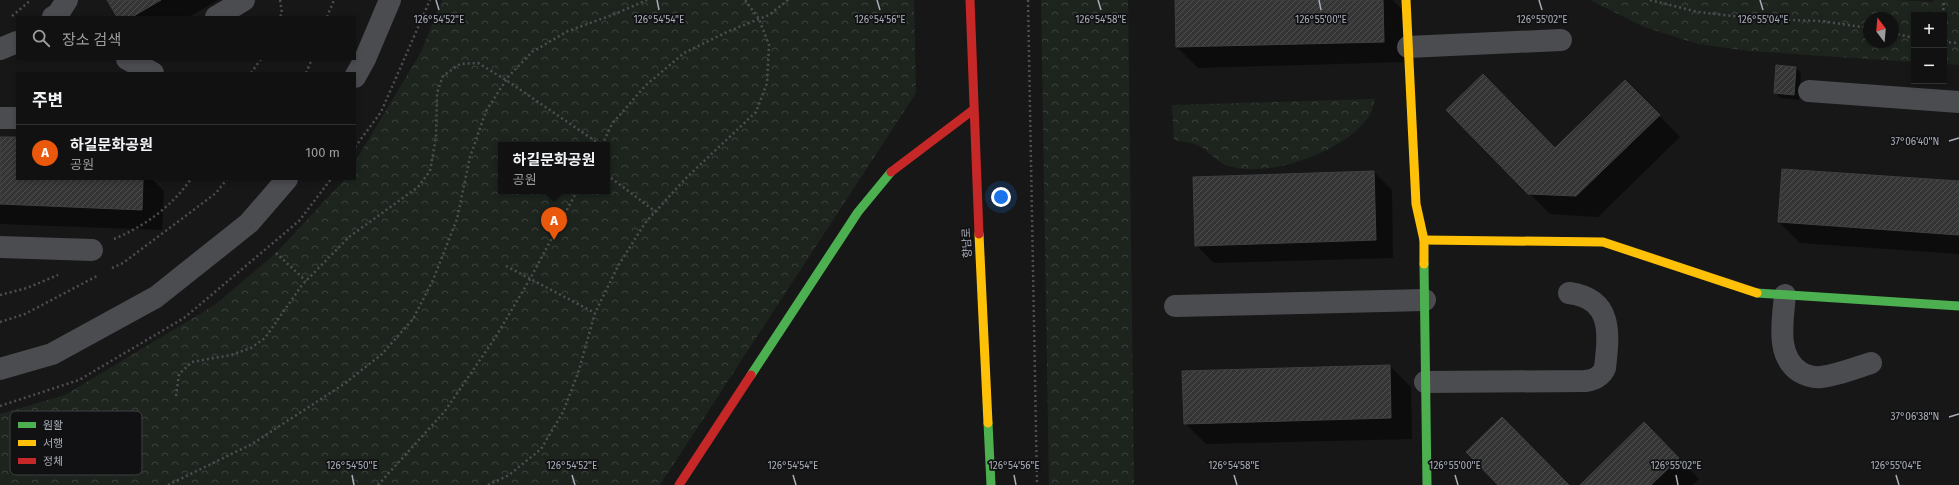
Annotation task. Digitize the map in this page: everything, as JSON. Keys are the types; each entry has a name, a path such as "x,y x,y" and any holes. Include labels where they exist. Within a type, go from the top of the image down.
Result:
{"street":[{"path":"55,16 58,14 67,0"},
{"path":"218,16 244,0"},
{"path":"356,75 365,59 390,0"},
{"name":"향남로","path":"970,0 973,110 991,485"},
{"path":"1406,0 1416,204 1424,240 1427,485"},
{"path":"1408,47 1561,40"},
{"path":"0,49 16,42"},
{"path":"1809,91 1959,102"},
{"path":"679,485 858,212 890,173 973,110"},
{"path":"0,118 16,118"},
{"path":"0,369 52,354 156,297 249,223 285,180"},
{"path":"1424,240 1603,242 1756,293 1959,306"},
{"path":"0,248 92,250"},
{"path":"1426,382 1585,381 1595,378 1603,372 1605,368 1607,336 1605,321 1599,308 1592,299 1569,293"},
{"path":"1785,295 1783,339 1785,352 1796,369 1812,378 1822,377 1871,363"},
{"path":"1175,306 1425,300"}],"path":[{"path":"11,17 27,1 31,0"},
{"path":"280,0 282,13 280,16"},
{"path":"327,16 334,0"},
{"path":"356,146 381,112 430,0"},
{"path":"168,485 252,444 344,384 382,354 413,319 433,280 457,219 470,157 486,111 506,80 532,52 562,34 647,0"},
{"path":"488,485 509,476 540,449 560,418 578,373 596,313 618,266 645,223 685,179 756,112 767,83 769,45 759,19 745,0"},
{"path":"603,142 612,124 645,86 684,53 759,19 769,16 788,0"},
{"path":"1028,0 1037,485"},
{"path":"1650,0 1698,12 1759,19 1821,21 1863,27"},
{"path":"1943,12 1944,0"},
{"path":"1899,34 1911,37"},
{"path":"1947,42 1959,43"},
{"path":"252,72 260,60"},
{"path":"306,72 312,60"},
{"path":"176,396 179,374 192,362 231,355 251,348 265,338 306,281 349,237 418,187 430,171 436,137 437,93 443,76 460,64 478,63 506,80 597,142"},
{"path":"610,178 656,212"},
{"path":"109,270 123,263 216,192 226,180"},
{"path":"378,485 445,411 495,338 530,279 575,194"},
{"path":"276,253 306,281"},
{"path":"506,266 596,313"},
{"path":"0,322 25,314 102,274"}],"green space":[{"path":"442,0 914,0 916,93 660,485 0,485 0,414 10,411 10,475 142,475 142,411 10,411 65,395 216,304 276,253 344,180 356,180 356,160 421,52"},
{"path":"1041,0 1128,0 1134,485 1049,485"},
{"path":"1590,0 1897,0 1933,2 1933,0 1959,0 1959,65 1947,64 1947,12 1911,12 1911,62 1749,51 1698,44 1644,27"},
{"path":"1375,99 1369,116 1358,129 1343,141 1304,160 1283,166 1262,169 1243,169 1226,165 1193,143 1174,140 1172,105"}],"building":[{"path":"107,0 161,0 134,16 116,16"},
{"path":"1175,0 1383,0 1384,42 1176,47"},
{"path":"1776,65 1796,67 1794,95 1774,93"},
{"path":"1483,74 1555,148 1625,80 1660,115 1576,196 1528,194 1446,110"},
{"path":"0,137 16,137 16,180 143,180 142,210 0,204"},
{"path":"1782,169 1959,181 1959,235 1778,222"},
{"path":"1374,171 1376,240 1195,246 1193,177"},
{"path":"1390,365 1391,418 1184,424 1182,371"},
{"path":"1502,417 1569,485 1498,485 1466,452"},
{"path":"1644,422 1679,458 1651,485 1580,485"}],"traffic: fast":[{"path":"751,375 858,212 891,172"},
{"path":"1424,264 1427,485"},
{"path":"1757,293 1959,306"},
{"path":"988,423 991,485"}],"traffic: slow":[{"path":"1406,0 1416,204 1424,240 1424,264"},
{"path":"979,234 988,423"},
{"path":"1424,240 1603,242 1757,293"}],"traffic: jam":[{"path":"970,0 979,234"},
{"path":"891,172 973,110"},
{"path":"679,485 751,375"}],"place":[{"name":"하길문화공원","path":"554,240"}]}
